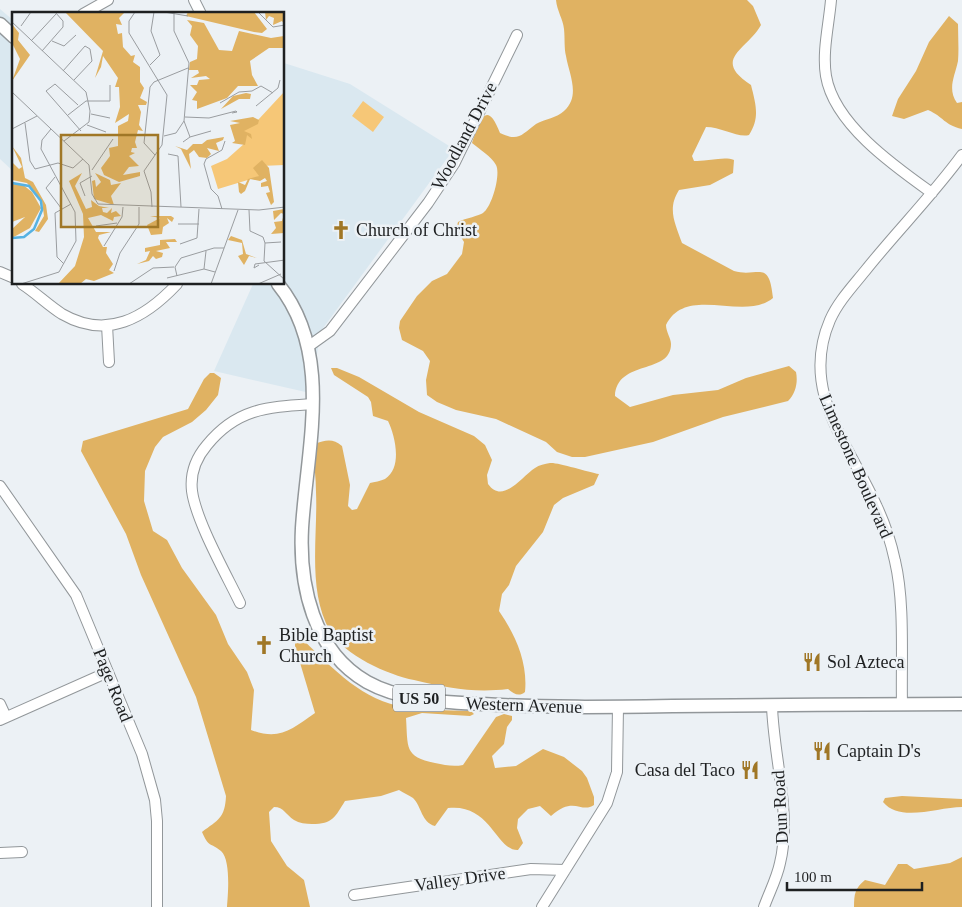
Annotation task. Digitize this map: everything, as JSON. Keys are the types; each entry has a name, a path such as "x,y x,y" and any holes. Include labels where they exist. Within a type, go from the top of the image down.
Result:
{"main road":[{"path":"0,24 12,35"},
{"name":"Western Avenue","path":"279,285 294,306 309,346 314,384 302,531 305,584 323,638 335,657 367,682 405,695 428,700 550,707 962,704"}],"street":[{"path":"87,12 108,0"},
{"path":"194,0 200,12"},
{"path":"831,0 826,64 832,97 851,126 861,136 932,193"},
{"name":"Woodland Drive","path":"309,346 330,330 428,203 454,164 517,35"},
{"name":"Limestone Boulevard","path":"902,704 899,581 896,561 877,506 841,440 828,410 820,380 820,354 824,333 841,301 962,155"},
{"path":"0,272 12,277"},
{"path":"23,285 64,314 86,323 107,325 120,323 146,312 176,285"},
{"path":"107,325 109,362"},
{"path":"240,603 199,516 192,491 193,469 203,449 223,427 235,418 266,408 312,404"},
{"name":"Page Road","path":"0,486 76,595 142,754 154,800 158,838 157,907"},
{"path":"0,704 3,718 108,672"},
{"name":"Dun Road","path":"764,907 780,863 783,843 781,788 772,705"},
{"path":"542,907 607,803 617,772 618,707"},
{"path":"0,853 22,852"},
{"name":"Valley Drive","path":"354,894 531,869 565,870"}],"shaded area":[{"path":"556,0 747,0 753,6 761,25 741,48 733,61 734,68 739,76 751,85 756,111 755,123 749,135 745,136 706,127 692,156 694,161 734,160 733,173 710,185 679,190 673,203 673,216 682,243 734,271 742,273 761,272 765,274 769,278 773,298 761,304 747,307 701,305 687,307 675,313 666,325 671,344 669,354 663,360 634,371 625,377 618,384 615,396 630,407 673,395 718,390 746,378 789,366 796,372 797,380 795,391 788,401 723,417 653,442 585,457 572,457 557,452 546,442 496,419 456,410 437,402 427,395 426,380 430,361 423,351 402,340 399,328 400,321 417,296 432,281 447,274 462,254 464,242 456,229 458,222 483,213 490,204 496,183 496,165 472,143 483,117 487,115 491,117 500,133 516,137 536,124 564,111 572,99 573,92 565,53 563,25"},
{"path":"0,9 12,19 12,170 0,159"},
{"path":"949,16 958,24 958,61 952,88 957,103 962,102 962,129 951,125 928,110 904,119 892,116 898,99 916,71 929,42"},
{"path":"285,63 350,84 454,149 321,331 310,393 214,371 253,285 285,285"},
{"path":"363,101 384,117 373,132 352,116"},
{"path":"331,368 337,368 359,377 419,412 474,436 485,445 492,460 487,475 488,484 494,490 506,490 537,467 550,463 599,474 594,485 563,498 554,505 543,532 516,566 509,585 502,594 499,611 515,639 522,659 525,681 525,692 523,694 516,694 508,689 461,689 392,674 356,656 345,648 330,631 318,599 316,581 316,487 313,450 315,444 329,440 342,446 350,485 348,506 352,510 357,509 370,483 385,479 391,474 396,460 395,443 388,421 373,416 371,402 368,397 334,375"},
{"path":"210,373 214,373 221,378 218,395 206,410 192,422 163,437 155,447 145,471 144,501 153,531 167,540 182,568 216,615 228,644 247,672 254,690 251,730 261,733 278,734 285,732 315,713 295,646 295,638 299,636 332,668 369,695 407,708 471,711 474,714 470,716 422,713 406,718 408,743 413,754 418,758 446,765 463,765 496,717 504,714 512,716 512,720 507,727 504,744 492,756 495,768 516,766 543,749 564,757 582,771 587,778 594,797 594,805 585,808 566,807 551,816 540,806 528,809 518,819 517,828 523,843 518,850 510,848 504,843 483,819 462,808 448,808 435,826 430,824 424,818 413,798 399,790 381,796 345,801 333,819 319,824 298,822 283,810 274,807 269,812 271,841 287,866 304,880 310,907 227,907 228,869 224,855 208,843 202,832 220,818 226,796 196,697 141,575 126,534 81,451 83,441 188,409 204,379"},
{"path":"902,796 962,799 962,807 909,813 899,812 883,802 885,798"},
{"path":"962,857 962,907 854,907 856,892 865,880 885,885 898,864 907,864 914,869 950,863"}],"place":[{"name":"Church of Christ","path":"341,230"},
{"name":"Bible Baptist Church","path":"264,645"},
{"name":"Sol Azteca","path":"812,662"},
{"name":"Captain D's","path":"822,751"},
{"name":"Casa del Taco","path":"750,770"}]}
